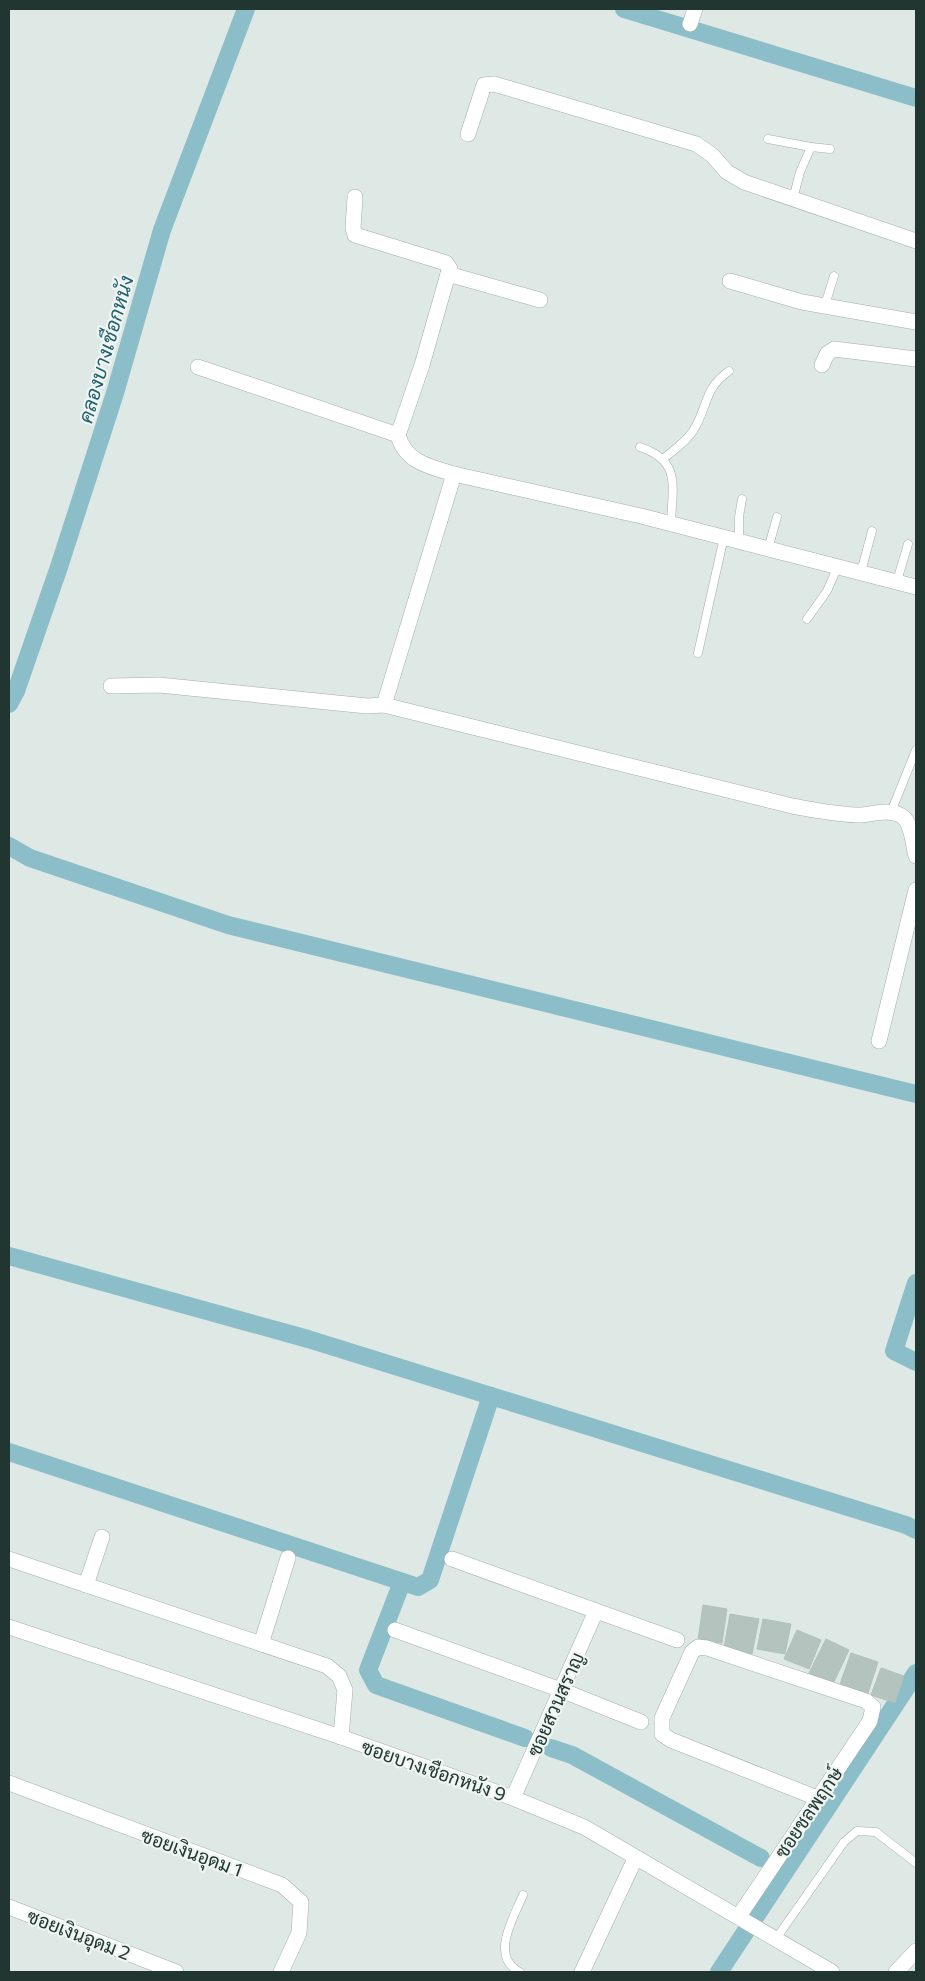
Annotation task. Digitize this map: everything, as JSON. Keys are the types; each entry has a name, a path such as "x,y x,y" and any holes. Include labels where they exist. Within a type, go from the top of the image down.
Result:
{"street":[{"path":"690,24 695,9"},
{"path":"468,134 484,85 494,84 696,144 712,155 727,172 744,182 916,241"},
{"path":"355,197 352,228 356,235 446,263 450,269 422,365 398,434 401,446 409,456 428,467 454,474 671,524 916,587"},
{"path":"448,274 540,300"},
{"path":"730,281 782,296 916,322"},
{"path":"822,365 827,354 834,348 916,359"},
{"path":"198,367 398,434"},
{"path":"384,705 454,474"},
{"path":"111,686 159,685 367,706 384,705 792,806 842,814 891,812 902,816 908,823 916,856"},
{"path":"879,1041 916,890"},
{"path":"86,1585 102,1537"},
{"path":"261,1644 288,1558"},
{"path":"9,1559 327,1666 339,1676 345,1690 341,1737"},
{"path":"452,1559 677,1640"},
{"name":"ซอยสวนสราญ","path":"513,1798 596,1611"},
{"name":"ซอยบางเชือกหนัง 9","path":"9,1626 341,1737 513,1798 584,1828 832,1972"},
{"path":"395,1630 561,1690 641,1722"},
{"name":"ซอยชลพฤกษ์","path":"743,1919 817,1798 870,1721 874,1707 866,1701 812,1681 707,1648 698,1647 692,1652 662,1718 662,1734 671,1740 817,1798"},
{"name":"ซอยเงินอุดม 1","path":"9,1783 282,1885 295,1894 301,1902 299,1933 281,1972"},
{"path":"582,1972 635,1859"},
{"name":"ซอยเงินอุดม 2","path":"9,1907 176,1972"},
{"path":"896,1972 916,1951"}],"lane":[{"path":"768,138 830,149"},
{"path":"793,199 811,147"},
{"path":"825,305 834,276"},
{"path":"664,458 686,440 694,430 712,387 729,371"},
{"path":"640,447 664,458 668,465 672,479 671,524"},
{"path":"739,541 739,517 742,499"},
{"path":"768,549 776,517"},
{"path":"861,572 872,532"},
{"path":"698,652 724,537"},
{"path":"897,582 908,544"},
{"path":"806,619 827,590 838,566"},
{"path":"891,812 916,750"},
{"path":"769,1935 844,1842 857,1830 876,1832 916,1863"},
{"path":"520,1972 508,1963 504,1951 505,1939 523,1895"}],"building":[{"path":"703,1605 727,1609 722,1643 698,1640"},
{"path":"730,1614 759,1619 752,1654 724,1648"},
{"path":"763,1619 791,1624 785,1654 757,1649"},
{"path":"797,1630 821,1640 809,1669 784,1659"},
{"path":"826,1639 849,1650 833,1684 809,1673"},
{"path":"851,1653 878,1662 867,1696 839,1687"},
{"path":"881,1668 904,1676 895,1703 871,1695"}],"waterway":[{"name":"คลองบางเชือกหนัง","path":"9,704 16,691 59,567 115,393 162,230 246,9"},
{"path":"624,9 916,98"},
{"path":"9,846 30,858 228,925 916,1094"},
{"path":"9,1256 308,1339 906,1525 916,1530"},
{"path":"916,1283 894,1351 916,1362"},
{"path":"9,1452 418,1587 430,1580 491,1396"},
{"path":"402,1582 368,1670 376,1685 525,1738"},
{"path":"719,1972 916,1673"},
{"path":"551,1748 572,1755 761,1858"}]}
